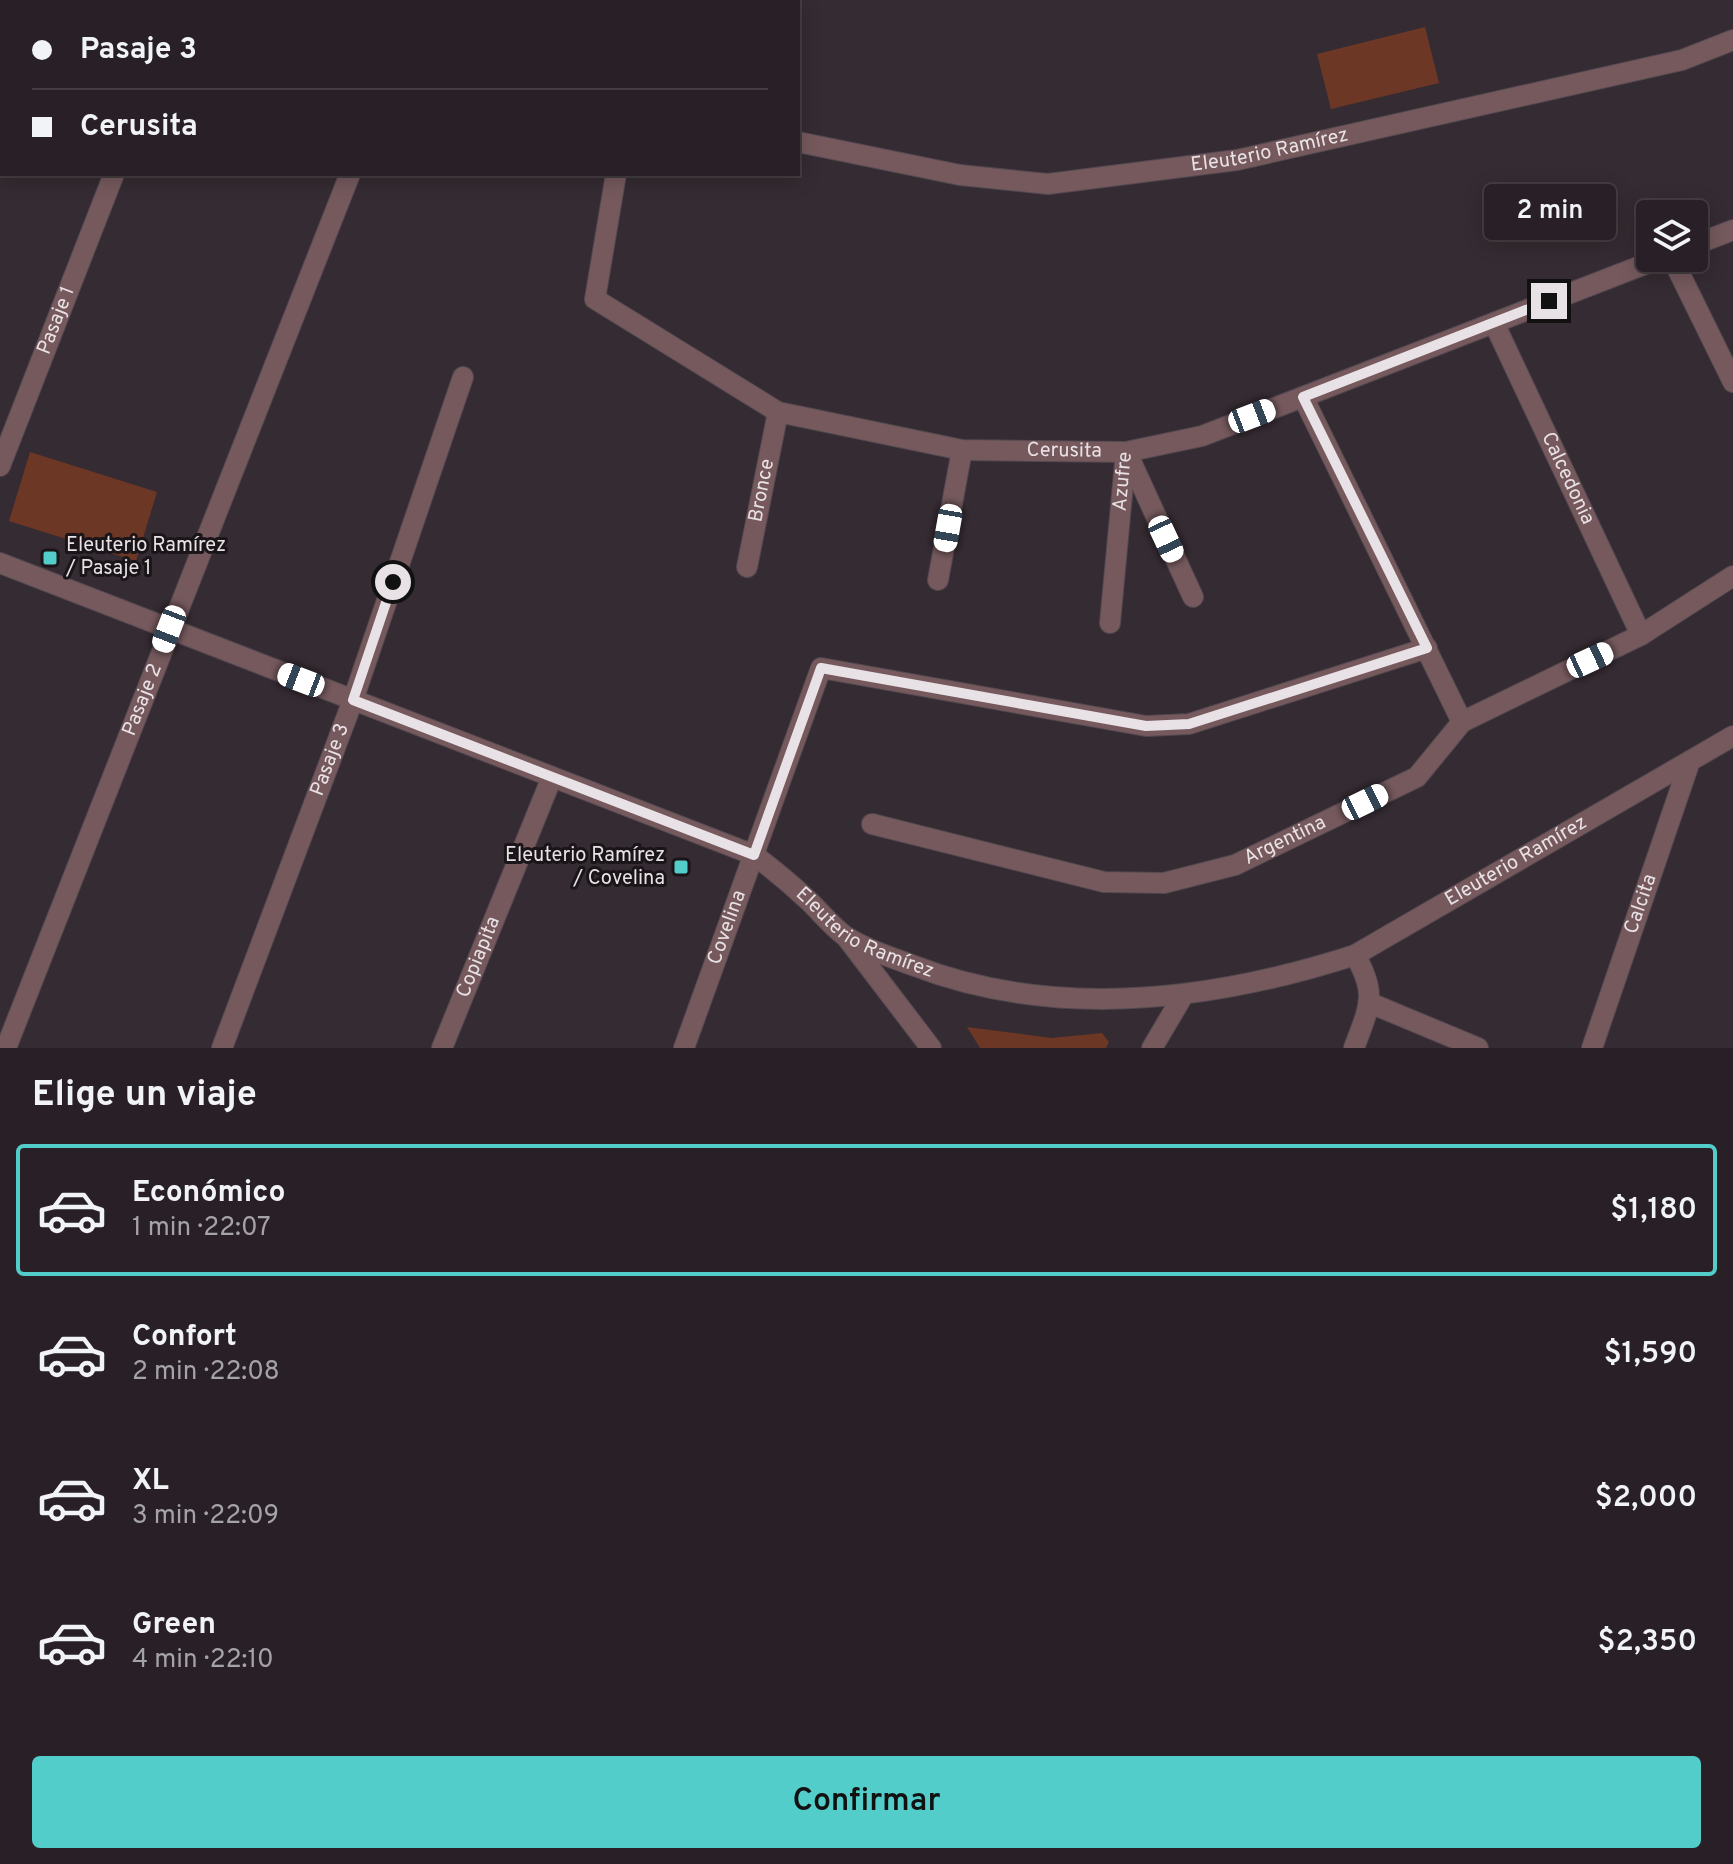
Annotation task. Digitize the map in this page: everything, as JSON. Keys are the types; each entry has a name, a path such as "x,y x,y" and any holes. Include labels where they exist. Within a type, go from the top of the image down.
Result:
{"street":[{"name":"Eleuterio Ramírez","path":"800,142 960,175 1048,184 1237,160 1682,60 1733,40"},
{"name":"Pasaje 1","path":"0,466 113,176"},
{"name":"Pasaje 2","path":"6,1048 349,176"},
{"name":"Cerusita","path":"616,176 595,299 778,412 962,450 1126,452 1202,436 1636,268"},
{"path":"1708,240 1733,230"},
{"path":"1679,272 1733,382"},
{"name":"Calcedonia","path":"1494,323 1641,635"},
{"name":"Pasaje 3","path":"222,1048 353,700 463,377"},
{"path":"1303,397 1462,722"},
{"name":"Bronce","path":"747,567 778,412"},
{"path":"938,580 962,450"},
{"name":"Azufre","path":"1126,452 1193,597"},
{"name":"Azufre","path":"1110,623 1126,452"},
{"name":"Eleuterio Ramírez","path":"0,563 754,855 785,878 845,935 926,970 1011,992 1098,1000 1184,994 1300,972 1355,955 1733,736"},
{"name":"Argentina","path":"872,824 1104,882 1164,883 1235,865 1417,777 1462,722 1641,635 1733,576"},
{"name":"Covelina","path":"684,1048 821,668 1146,726 1189,724 1427,648"},
{"name":"Calcita","path":"1592,1048 1690,761"},
{"name":"Copiapita","path":"442,1048 552,777"},
{"path":"845,935 931,1048"},
{"path":"1354,1048 1370,1003 1369,978 1355,955"},
{"path":"1152,1048 1184,994"},
{"path":"1370,1003 1478,1048"}],"shaded area":[{"path":"1425,27 1439,83 1331,109 1317,54"},
{"path":"30,452 157,492 136,561 9,521"},
{"path":"967,1027 1052,1038 1102,1033 1109,1042 1106,1048 980,1048"}],"place":[{"name":"Eleuterio Ramírez / Pasaje 1","path":"50,558"},
{"name":"Eleuterio Ramírez / Covelina","path":"681,867"}],"route":[{"path":"393,582 353,700 754,855 821,668 1146,726 1189,724 1427,648 1303,397 1549,301"}]}
